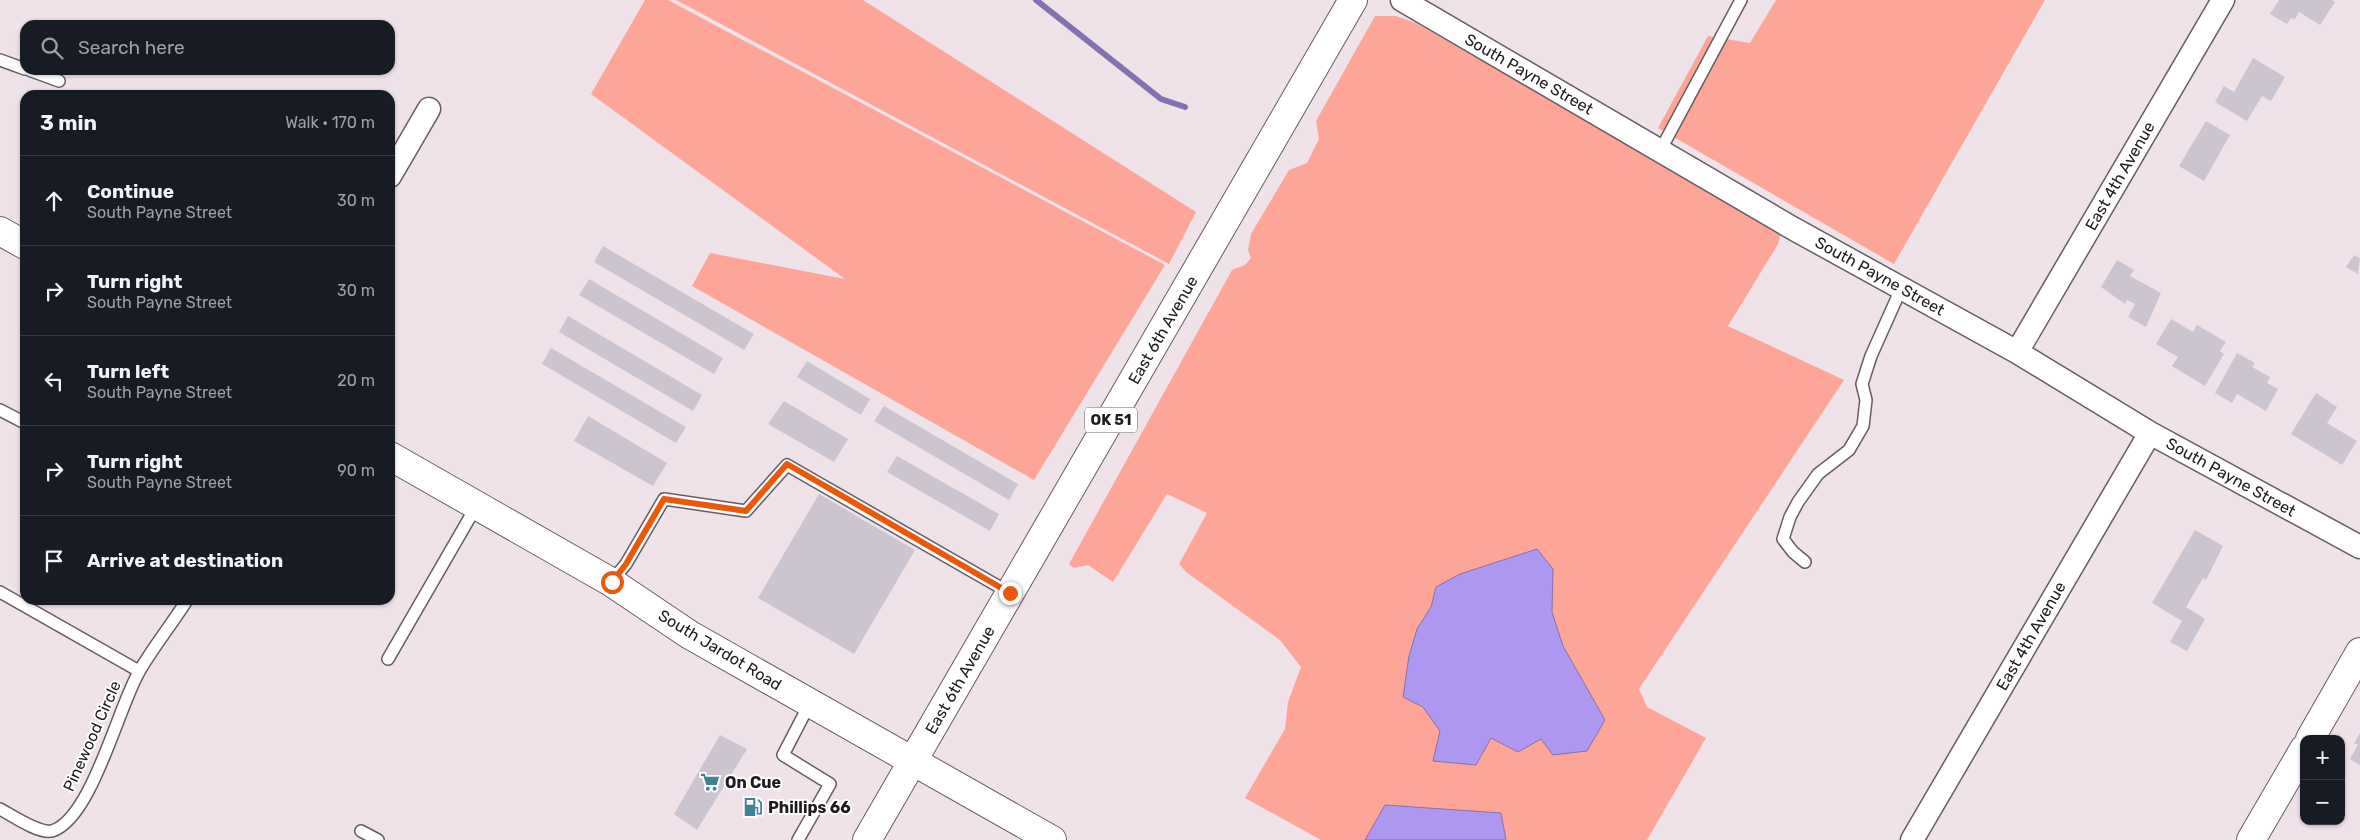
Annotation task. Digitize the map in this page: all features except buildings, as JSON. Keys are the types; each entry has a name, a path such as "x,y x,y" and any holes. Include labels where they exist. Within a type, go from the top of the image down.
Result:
{"main road":[{"name":"East 6th Avenue","path":"867,840 1353,0"},
{"path":"0,231 20,242"},
{"name":"South Jardot Road","path":"395,459 612,582 690,636 1052,840"},
{"path":"2312,735 2360,652"},
{"path":"2251,840 2300,756"}],"street":[{"name":"South Payne Street","path":"1402,0 1660,151 2017,352 2150,433 2360,547"},
{"name":"East 4th Avenue","path":"2017,352 2223,0"},
{"path":"395,167 429,109"},
{"name":"East 4th Avenue","path":"1912,840 2150,433"}],"lane":[{"path":"1660,151 1741,0"},
{"path":"0,60 20,66"},
{"path":"44,75 59,80"},
{"path":"1805,562 1793,552 1783,539 1790,517 1818,474 1849,450 1863,426 1866,400 1862,384 1871,356 1901,288"},
{"path":"0,410 20,420"},
{"path":"612,582 626,564 664,499 746,511 787,464 1010,593"},
{"path":"388,659 477,505"},
{"path":"0,592 20,603"},
{"path":"23,605 139,671"},
{"name":"Pinewood Circle","path":"0,809 34,828 49,832 56,829 70,817 87,793 102,762 139,671 184,605"},
{"path":"798,840 830,784 783,755 810,703"},
{"path":"361,830 378,840"}],"shaded area":[{"path":"645,0 668,0 1165,265 1034,480 692,286 710,253 845,279 591,94"},
{"path":"676,0 863,0 1196,212 1169,264"},
{"path":"1776,0 2045,0 1894,264 1658,128 1708,36 1750,43"},
{"path":"1375,16 1396,16 1416,23 1781,232 1778,244 1728,326 1844,380 1639,689 1647,707 1706,738 1647,840 1321,840 1245,798 1285,729 1288,702 1301,667 1280,640 1186,572 1179,564 1207,513 1167,494 1113,582 1088,565 1074,568 1069,564 1232,270 1245,265 1251,258 1248,250 1251,234 1289,170 1307,163 1319,139 1316,121"},
{"path":"1537,549 1553,569 1552,612 1563,646 1605,720 1587,751 1553,755 1541,739 1518,752 1491,738 1476,765 1433,761 1440,731 1423,707 1403,697 1409,656 1417,629 1431,607 1436,587 1460,574"},
{"path":"1385,805 1501,813 1506,840 1365,840"}],"waterway":[{"path":"1036,0 1161,99 1185,107"}],"place":[{"name":"On Cue","path":"710,782"},
{"name":"Phillips 66","path":"753,807"}],"route":[{"path":"612,582 626,564 664,499 746,511 787,464 1010,593"}]}
